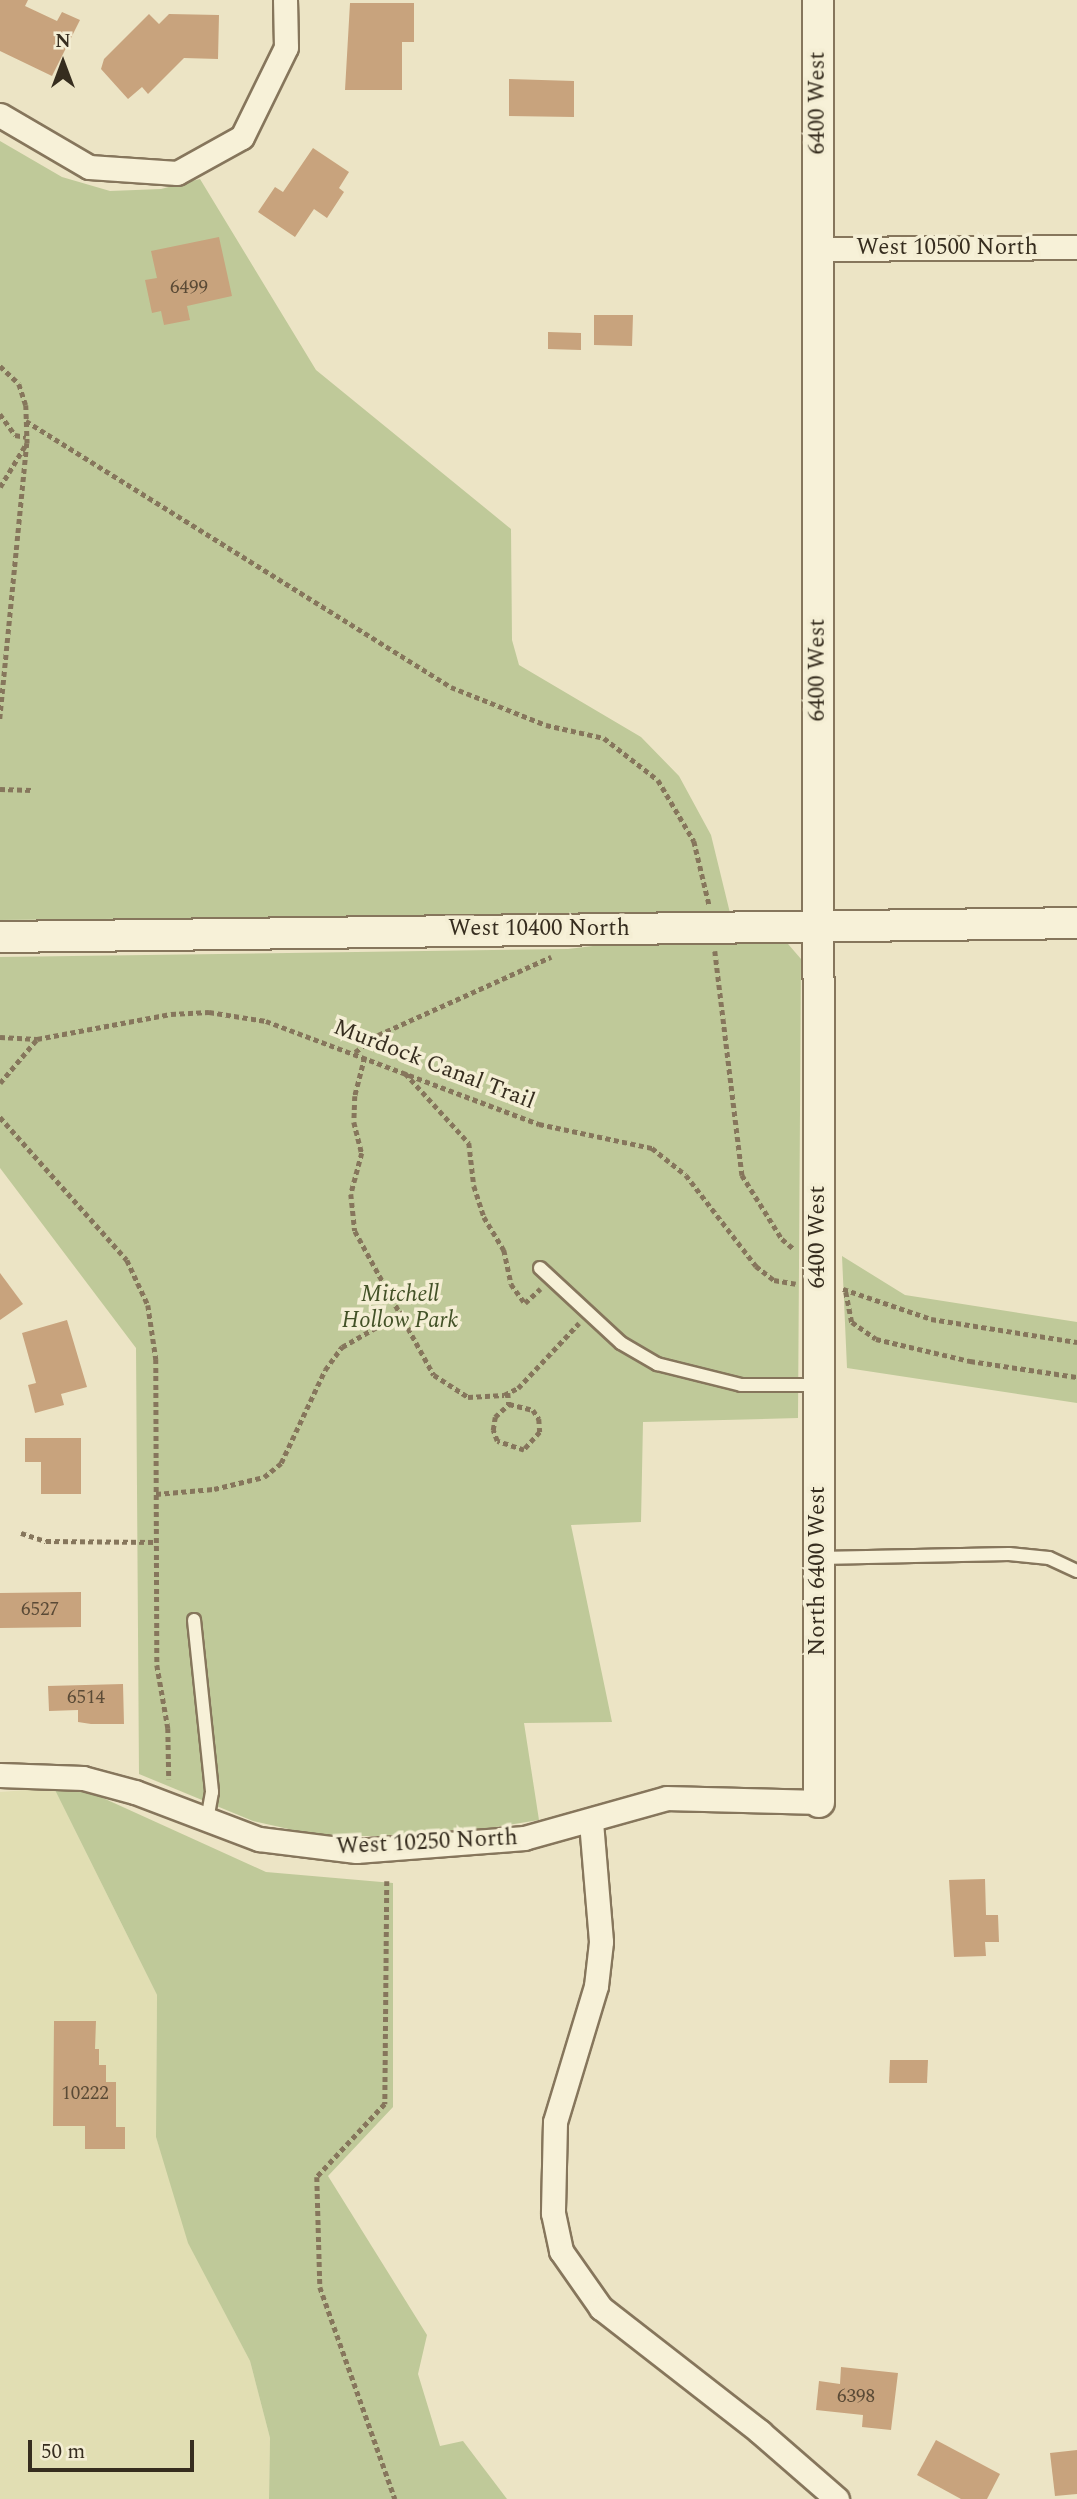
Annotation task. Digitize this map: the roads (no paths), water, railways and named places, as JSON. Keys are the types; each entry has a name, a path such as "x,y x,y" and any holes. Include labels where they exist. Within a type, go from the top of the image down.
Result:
{"street":[{"path":"0,115 89,167 177,173 242,137 286,47 285,0"},
{"name":"6400 West","path":"818,0 817,929 808,1276 818,1340"},
{"name":"West 10500 North","path":"817,249 1077,247"},
{"name":"West 10400 North","path":"0,937 610,928 713,931 1077,923"},
{"name":"North 6400 West","path":"818,1340 819,1802"},
{"name":"West 10250 North","path":"0,1775 83,1778 135,1792 259,1839 356,1851 524,1838 591,1822 628,1806 667,1798 819,1802"},
{"path":"591,1822 601,1942 596,1986 555,2122 553,2213 561,2250 601,2308 760,2432 828,2492"}],"lane":[{"path":"540,1268 621,1343 680,1373 741,1385 818,1385"},
{"path":"819,1558 1009,1554 1049,1558 1077,1571"},
{"path":"194,1620 212,1792 207,1820"}],"park label":[{"name":"Mitchell Hollow Park","path":"400,1308"}]}
